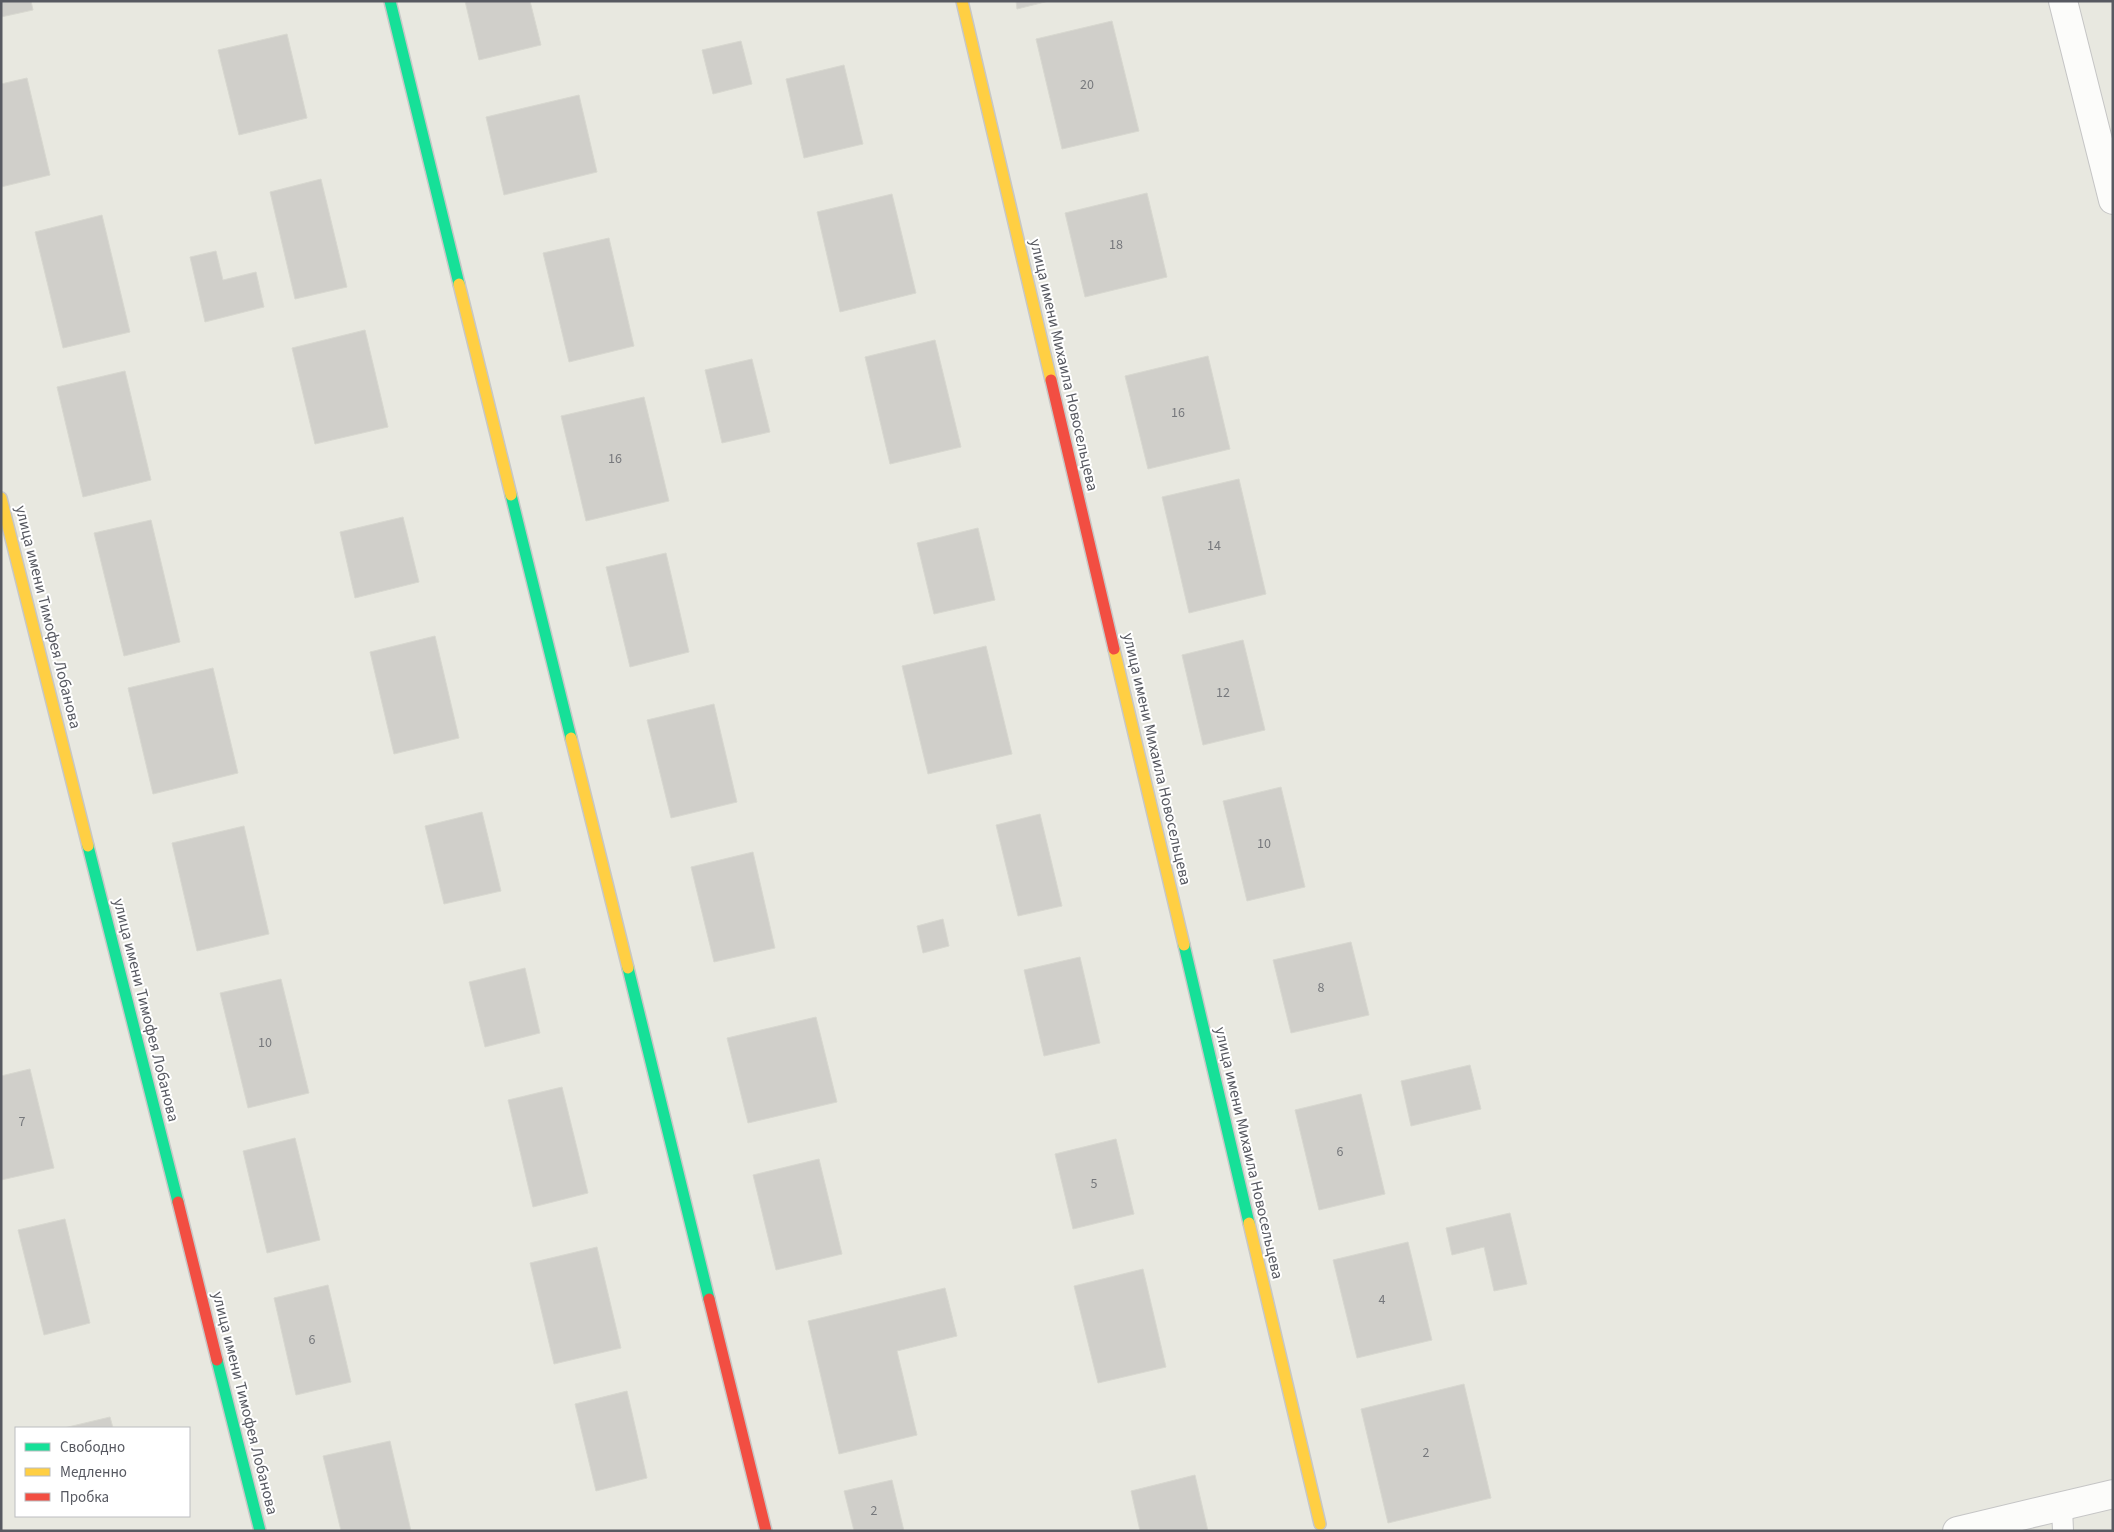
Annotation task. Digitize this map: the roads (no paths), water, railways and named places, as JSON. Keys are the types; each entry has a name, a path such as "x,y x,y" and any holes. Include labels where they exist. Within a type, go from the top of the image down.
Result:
{"street":[{"path":"390,1 766,1531"},
{"name":"улица имени Михаила Новосельцева","path":"962,1 1320,1524"},
{"path":"2063,1 2113,200"},
{"name":"улица имени Тимофея Лобанова","path":"1,498 260,1531"},
{"path":"1957,1531 2062,1519 2113,1494"}]}
